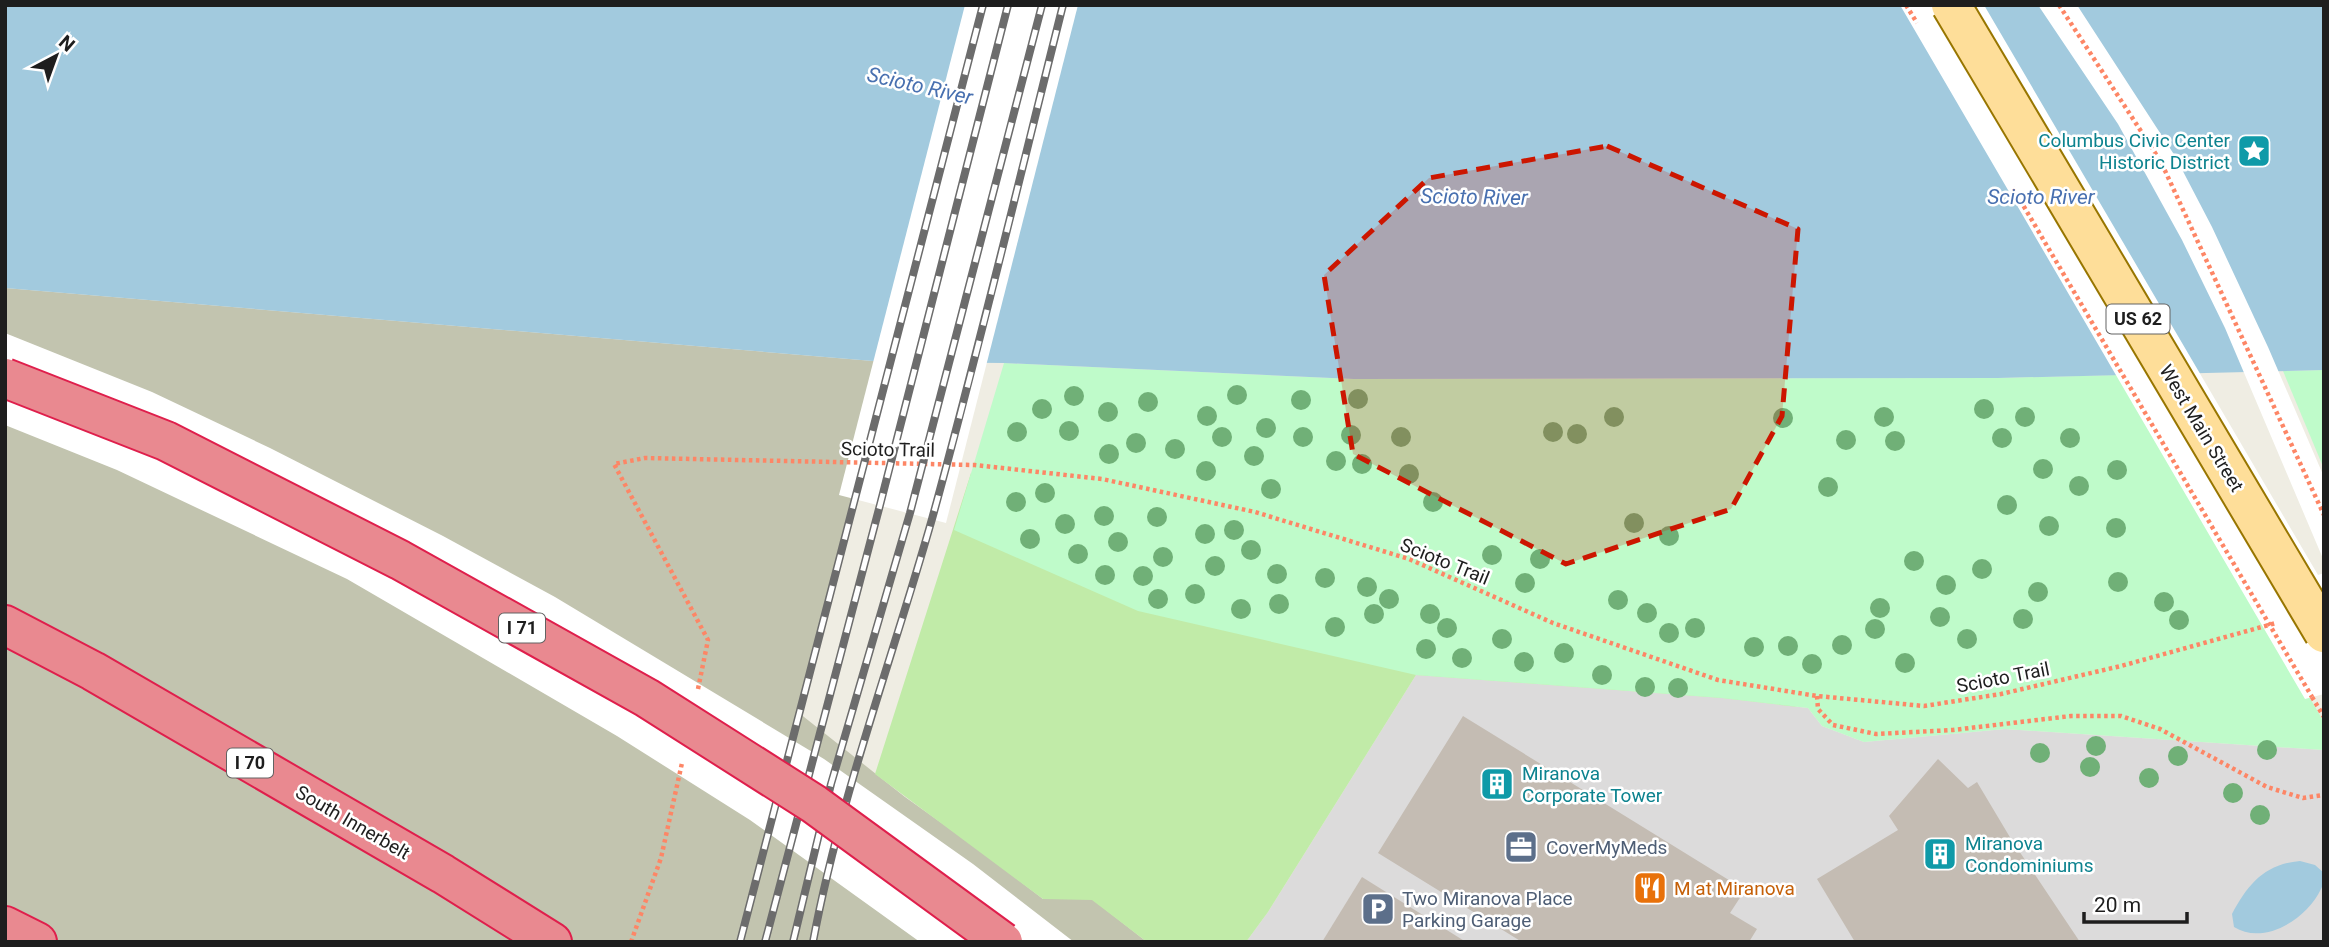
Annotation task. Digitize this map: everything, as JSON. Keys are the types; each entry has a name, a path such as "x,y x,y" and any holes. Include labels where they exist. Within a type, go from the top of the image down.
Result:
{"highway":[{"name":"I 71","path":"5,377 166,441 400,560 648,698 814,804 1003,942"},
{"name":"South Innerbelt","path":"5,625 93,671 494,904 552,942"},
{"path":"5,926 37,942"}],"main road":[{"name":"West Main Street","path":"1951,5 2324,633"}],"path":[{"path":"1906,5 1920,29"},
{"path":"2059,5 2161,162 2324,515"},
{"path":"2011,184 2324,717"},
{"name":"Scioto Trail","path":"614,464 645,458 975,465 1102,479 1255,512 1409,559 1553,622 1718,680 1817,696 1924,706 2001,694 2121,666 2251,630"},
{"path":"1817,696 1818,709 1833,725 1876,734 1953,730 2071,716 2121,716 2160,729 2267,787 2303,798 2324,795"}],"highlighted area":[{"path":"1607,146 1798,229 1782,416 1731,509 1566,564 1353,454 1324,275 1429,178"}],"shaded area":[{"path":"5,288 885,362 855,499 799,713 905,797 1043,899 1092,899 1147,942 5,942"},
{"path":"1416,675 1722,698 1808,708 1822,726 1864,742 2005,729 2324,750 2324,942 1246,942 1268,912"}],"green space":[{"path":"1004,363 1354,379 1998,378 2118,375 2324,722 2324,750 2005,729 1864,742 1822,726 1808,708 1722,698 1416,675 1138,611 954,530"},
{"path":"2324,370 2324,469 2283,371"},
{"path":"971,473 1798,707 1722,698 1416,675 1268,912 1246,942 1147,942 1092,900 1043,899 875,774"}],"water":[{"name":"Scioto River","path":"5,5 2324,5 2324,370 1998,378 1354,379 1004,363 885,362 5,288"},
{"path":"2300,861 2315,865 2324,873 2322,887 2306,910 2284,926 2271,931 2246,932 2234,927 2232,914 2244,893 2259,877 2277,866"}],"pier":[{"path":"965,5 1078,5 946,523 839,495"},
{"path":"1900,5 1984,5 2318,575 2324,573 2324,694 2305,699"},
{"path":"2038,5 2077,5 2175,156 2212,227 2324,477 2324,561 2225,328 2182,240 2118,124"},
{"path":"5,333 152,392 270,448 443,536 555,597 824,759 973,864 1074,942 920,942 750,820 617,736 347,579 117,470 5,425"}],"building":[{"name":"Miranova Corporate Tower","path":"1463,716 1745,890 1730,913 1757,929 1749,942 1522,942 1378,853"},
{"name":"Miranova Condominiums","path":"1938,759 1968,788 1977,782 2011,839 2080,942 1855,942 1817,879 1898,830 1889,816"},
{"name":"Two Miranova Place Parking Garage","path":"1362,877 1466,942 1322,942"}],"railway":[{"path":"740,942 983,5"},
{"path":"765,942 1008,5"},
{"path":"793,942 831,784 910,513 1042,5"},
{"path":"813,942 837,835 932,519 1063,5"}],"place":[{"name":"Columbus Civic Center Historic District","path":"2254,151"},
{"name":"Miranova Corporate Tower","path":"1497,784"},
{"name":"CoverMyMeds","path":"1521,847"},
{"name":"Miranova Condominiums","path":"1940,854"},
{"name":"M at Miranova","path":"1650,888"},
{"name":"Two Miranova Place Parking Garage","path":"1378,909"}]}
